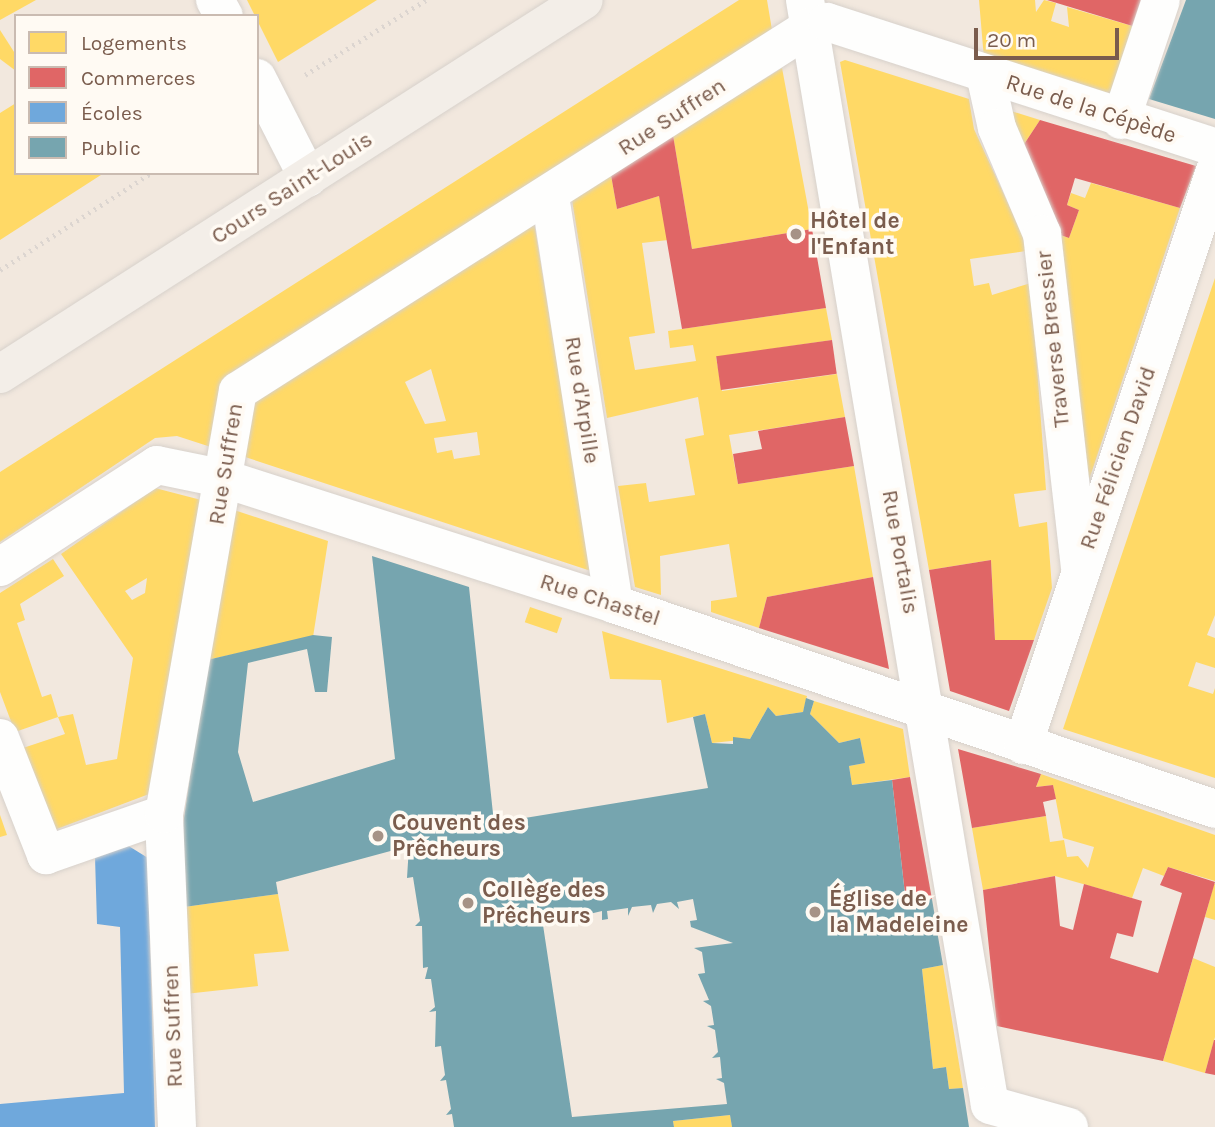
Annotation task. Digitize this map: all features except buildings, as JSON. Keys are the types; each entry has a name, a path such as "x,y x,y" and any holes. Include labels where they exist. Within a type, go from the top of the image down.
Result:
{"main road":[{"name":"Cours Saint-Louis","path":"0,374 584,0"}],"street":[{"path":"1121,120 1161,0"},
{"name":"Rue de la Cépède","path":"807,13 842,21 896,48 1215,147"},
{"name":"Rue Suffren","path":"177,1127 164,814 225,480 238,391 550,196 807,13"},
{"name":"Rue Portalis","path":"807,13 927,711 990,1105 1069,1127"},
{"name":"Traverse Bressier","path":"985,75 997,128 1042,234 1081,570"},
{"path":"263,88 308,178"},
{"name":"Rue Félicien David","path":"1023,745 1215,170"},
{"name":"Rue d'Arpille","path":"550,196 614,604"},
{"name":"Rue Chastel","path":"0,567 158,465 225,480 614,604 1215,809"},
{"path":"0,737 46,855 164,814"}],"path":[{"path":"263,88 426,0"},
{"path":"0,270 148,175"}],"shaded area":[{"path":"0,0 1215,0 1215,1127 0,1127"}],"place":[{"name":"Hôtel de l'Enfant","path":"796,234"},
{"name":"Couvent des Prêcheurs","path":"378,836"},
{"name":"Collège des Prêcheurs","path":"468,903"},
{"name":"Église de la Madeleine","path":"815,912"}]}
